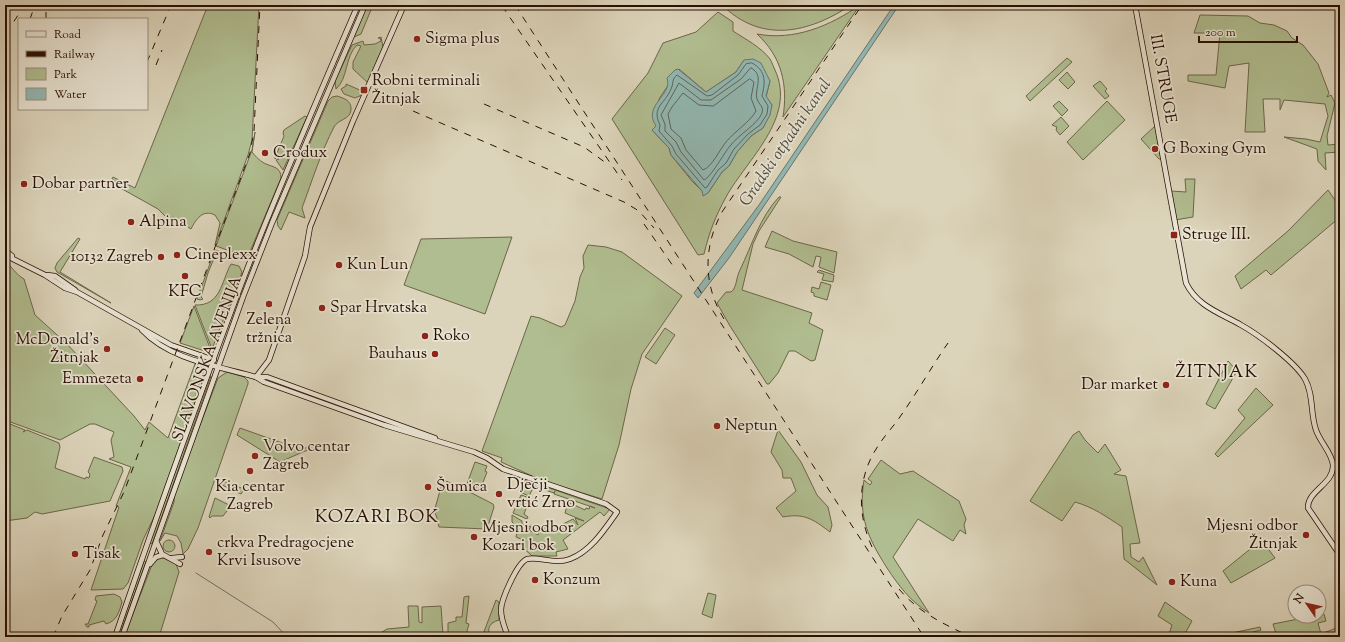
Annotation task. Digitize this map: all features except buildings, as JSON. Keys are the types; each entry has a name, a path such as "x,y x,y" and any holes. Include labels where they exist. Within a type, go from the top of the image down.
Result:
{"street":[{"name":"SLAVONSKA AVENIJA","path":"115,637 211,366 272,208 358,5"},
{"name":"SLAVONSKA AVENIJA","path":"122,637 218,366 272,223 365,5"},
{"path":"256,377 268,360 305,256 310,227 353,122 404,5"},
{"name":"III. STRUGE","path":"1136,5 1184,275 1188,288 1198,300 1243,326 1290,361 1304,379 1310,391 1316,429 1333,465 1330,477 1311,498 1307,505 1310,514 1340,555"},
{"path":"5,250 15,259"},
{"path":"5,255 45,275 55,276 78,292 142,330 178,348 214,360 218,366"},
{"path":"142,330 151,340 164,348 211,366 218,366 256,377 271,385 384,425 439,440 483,455 503,469 606,504 617,512 597,540 570,559 555,562 530,559 524,561 510,583 501,608 502,620 508,637"},
{"path":"263,369 263,373 267,377"},
{"path":"256,377 267,377 417,430 439,440"},
{"path":"156,541 159,550 163,555 180,564"},
{"path":"145,572 153,560 163,555"},
{"path":"170,558 182,557"}],"green space":[{"path":"208,5 259,5 252,140 248,155 215,245 220,223 215,215 211,213 203,214 195,222 191,229 173,217 169,220 158,209 115,185 116,182 112,179 113,177 135,188"},
{"path":"367,5 373,5 361,34 354,37"},
{"path":"722,5 851,5 835,15 802,28 769,30 753,25 737,17"},
{"path":"860,5 783,117 785,94 784,83 778,62 766,43 757,34 771,36 811,30 848,13"},
{"path":"718,12 733,22 733,31 758,47 770,59 780,88 780,105 775,121 757,153 726,197 713,225 704,254 698,255 612,119 648,73 663,43 696,32","holes":["744,60 770,81 766,97 772,105 763,128 751,136 737,152 729,166 722,172 708,193 702,191 671,155 669,148 652,130 657,126 659,99 679,69 706,92 736,72"]},
{"path":"1200,15 1248,16 1260,23 1274,25 1287,31 1292,38 1303,45 1318,64 1329,93 1327,97 1331,95 1335,103 1327,136 1328,145 1340,144 1340,152 1325,153 1326,170 1318,161 1317,149 1284,137 1320,142 1328,116 1325,104 1284,100 1280,110 1280,99 1263,99 1265,132 1245,132 1249,63 1229,66 1225,88 1188,81 1188,75 1216,75 1220,33 1194,33"},
{"path":"381,37 383,47 369,80 367,82 353,69 353,62 361,46 357,45 350,55 343,79 336,89 335,81 352,45 363,41 364,45 375,44 381,41 380,38 378,38"},
{"path":"1067,58 1072,62 1030,101 1026,96"},
{"path":"1067,72 1075,82 1068,89 1059,80"},
{"path":"1100,81 1107,89 1105,91 1109,96 1105,99 1093,86"},
{"path":"346,84 362,91 362,95 355,98 344,94 341,89 346,86"},
{"path":"337,96 349,102 351,107 350,113 346,118 336,124 325,146 302,208 305,218 289,212 281,230 278,226 277,220 328,101 332,97"},
{"path":"1059,101 1068,110 1062,116 1053,106"},
{"path":"1107,101 1125,120 1083,160 1067,142"},
{"path":"305,116 307,117 283,170 276,160 279,159 277,157 275,159 275,151 277,153 284,136 284,130"},
{"path":"1061,117 1069,126 1060,135 1056,130 1057,127 1052,125"},
{"name":"G Boxing Gym","path":"1155,126 1161,159 1159,159 1141,139"},
{"path":"255,132 252,152 262,162 278,170 281,174 281,178 249,254 244,256 216,246 252,150"},
{"path":"1185,179 1195,179 1193,217 1175,220 1171,191 1186,192"},
{"path":"1328,190 1335,200 1339,218 1271,275 1266,270 1241,289 1235,276 1288,231"},
{"path":"779,197 781,197 759,231 753,244 742,290 812,313 809,323 823,330 815,360 811,361 795,351 789,351 778,373 769,384 767,384 717,303 726,292 731,292 733,290 761,222"},
{"path":"772,231 793,241 837,252 834,273 819,267 821,257 816,256 813,267 789,254 765,247"},
{"path":"512,237 485,314 404,285 421,239"},
{"path":"78,238 80,239 60,272 111,303 57,272 55,268 57,263"},
{"path":"588,245 606,247 622,252 682,296 642,354 631,389 619,445 602,499 541,480 501,462 502,458 482,451 531,316 540,318 561,327 565,325 575,301 580,277 584,268 583,256"},
{"path":"215,250 220,252 217,251 208,273 201,297 203,299 197,299"},
{"path":"5,262 24,279 35,315 66,343 134,416 145,430 149,422 168,438 195,364 203,368 203,376 197,388 195,403 156,513 143,540 128,583 123,589 91,590 119,507 116,506 131,467 109,459 114,457 111,440 114,432 95,424 90,424 60,440 5,420"},
{"path":"231,264 239,266 242,272 212,349 195,305 210,302 215,297 219,292"},
{"path":"819,270 834,275 833,282 822,280 824,274 817,272"},
{"path":"821,282 831,285 827,300 814,296 814,293 811,292 812,287 819,289"},
{"path":"194,306 210,348 208,352 180,343"},
{"path":"665,328 675,335 656,364 645,357"},
{"path":"1228,361 1237,371 1215,409 1206,404"},
{"path":"227,372 244,377 248,381 248,384 198,528 188,549 183,554 181,543 177,536 165,533 160,541 174,502 175,491 218,378"},
{"path":"209,376 211,376 152,544 150,543"},
{"path":"1256,388 1273,405 1218,457 1215,454 1245,418 1238,410"},
{"path":"5,422 25,430 23,432 27,430 59,443 60,447 55,468 85,479 86,477 89,478 90,474 88,472 94,457 122,467 123,471 110,501 42,514 35,512 27,518 5,521"},
{"path":"240,428 302,450 312,444 320,448 305,451 280,462 237,435"},
{"path":"778,430 801,462 817,495 828,507 832,525 830,532 808,518 797,516 783,517 776,508 796,491 791,478 783,478 782,470 771,452"},
{"path":"1079,431 1085,440 1098,453 1105,444 1121,470 1114,474 1126,476 1140,543 1130,544 1131,557 1139,562 1143,557 1157,585 1124,559 1122,527 1094,509 1075,502 1062,521 1030,501 1073,435"},
{"path":"881,460 900,474 913,471 959,501 966,519 964,525 966,534 960,530 953,541 918,519 893,557 929,613 905,593 896,581 875,547 866,527 862,505 864,480 870,485 872,482 868,479"},
{"path":"475,462 487,466 485,471 487,472 480,490 467,484"},
{"path":"221,480 244,489 241,494 220,484"},
{"path":"443,480 493,504 494,507 487,529 439,527 434,512"},
{"path":"524,480 610,509 604,516 600,512 563,540 568,549 556,552 557,556 532,556 520,545 523,540 516,537 518,528 512,522 512,515 522,521 522,524 527,527 531,526 529,530 538,535 540,529 550,533 551,531 541,528 542,526 555,530 573,519 578,525 575,518 584,521 565,513 568,502 585,510 586,508 589,509 590,506 554,494 555,491 554,493 534,486 529,496 522,493"},
{"path":"521,495 530,498 524,514 528,517 527,519 513,513"},
{"path":"215,498 231,506 223,516 212,516 210,518 209,517"},
{"path":"169,540 173,542 175,546 173,550 169,552 165,550 163,546 165,542"},
{"path":"1254,546 1256,548 1259,546 1262,549 1266,546 1275,558 1231,583 1223,571"},
{"path":"161,557 176,564 179,572 159,637 124,637 153,562"},
{"path":"144,561 146,562 119,637 117,637"},
{"path":"708,593 716,595 712,618 702,614"},
{"path":"114,594 120,597 122,602 119,613 113,621 106,624 104,621 89,625 89,627 87,627 85,624 88,624 97,601 95,600 96,596"},
{"path":"469,596 466,623 469,624 467,631 469,637 379,636 379,634 387,629 409,627 408,606 418,606 419,622 422,623 422,607 441,606 443,635 448,636 448,623 456,621 456,617 462,617 464,597"},
{"path":"496,600 499,602 499,620 491,624 489,628 490,637 482,637"},
{"path":"1165,602 1192,621 1183,637 1170,637 1169,634 1172,625 1158,616"},
{"path":"1287,621 1287,624 1318,624 1321,634 1339,627 1340,637 1277,637 1273,624"},
{"path":"1260,627 1261,630 1246,634 1247,637 1223,637 1232,633"}],"water":[{"path":"894,5 899,5 729,258 698,298 694,293 759,205"},
{"path":"753,59 761,63 770,81 766,96 772,105 770,115 763,128 751,136 737,152 729,166 722,172 708,193 703,196 702,191 671,155 669,148 652,130 656,126 653,119 655,106 666,90 668,84 667,78 675,70 678,69 706,92 736,72 744,60"}],"waterway":[{"path":"196,573 273,622 287,637"}],"railway":[{"path":"6,33 25,5"},
{"path":"30,18 35,5"},
{"path":"46,5 46,18"},
{"path":"148,60 171,5"},
{"path":"180,9 181,5"},
{"path":"53,637 62,616 90,570 103,535 124,492 250,153 254,131 260,5"},
{"path":"515,5 924,637"},
{"path":"724,319 712,293 709,279 709,252 711,239 716,225 722,212 862,5"},
{"path":"502,6 622,180"},
{"path":"156,65 162,50"},
{"path":"484,104 584,147 606,163"},
{"path":"413,111 624,202 639,211 654,228"},
{"path":"644,224 673,266"},
{"path":"872,547 867,534 862,509 863,483 866,470 878,446 896,423 948,343"},
{"path":"899,589 923,611 971,637"}],"place":[{"name":"Sigma plus","path":"417,39"},
{"name":"Robni terminali Žitnjak","path":"364,90"},
{"name":"G Boxing Gym","path":"1155,149"},
{"name":"Crodux","path":"265,153"},
{"name":"Dobar partner","path":"24,184"},
{"name":"Alpina","path":"131,222"},
{"name":"Struge III.","path":"1174,235"},
{"name":"Cineplexx","path":"177,255"},
{"name":"10132 Zagreb","path":"161,257"},
{"name":"Kun Lun","path":"339,265"},
{"name":"KFC","path":"185,276"},
{"name":"Zelena tržnica","path":"269,304"},
{"name":"Spar Hrvatska","path":"322,308"},
{"name":"Roko","path":"425,336"},
{"name":"McDonald's Žitnjak","path":"107,349"},
{"name":"Bauhaus","path":"435,354"},
{"name":"Emmezeta","path":"140,379"},
{"name":"Dar market","path":"1166,385"},
{"name":"Neptun","path":"717,426"},
{"name":"Volvo centar Zagreb","path":"255,456"},
{"name":"Kia centar Zagreb","path":"250,471"},
{"name":"Šumica","path":"428,487"},
{"name":"Dječji vrtić Zrno","path":"499,494"},
{"name":"Mjesni odbor Žitnjak","path":"1306,535"},
{"name":"Mjesni odbor Kozari bok","path":"474,537"},
{"name":"crkva Predragocjene Krvi Isusove","path":"209,552"},
{"name":"Tisak","path":"75,554"},
{"name":"Konzum","path":"535,580"},
{"name":"Kuna","path":"1172,582"}],"district":[{"name":"ŽITNJAK","path":"1217,373"},
{"name":"KOZARI BOK","path":"377,518"}],"water label":[{"name":"Gradski otpadni kanal","path":"786,143"}]}
